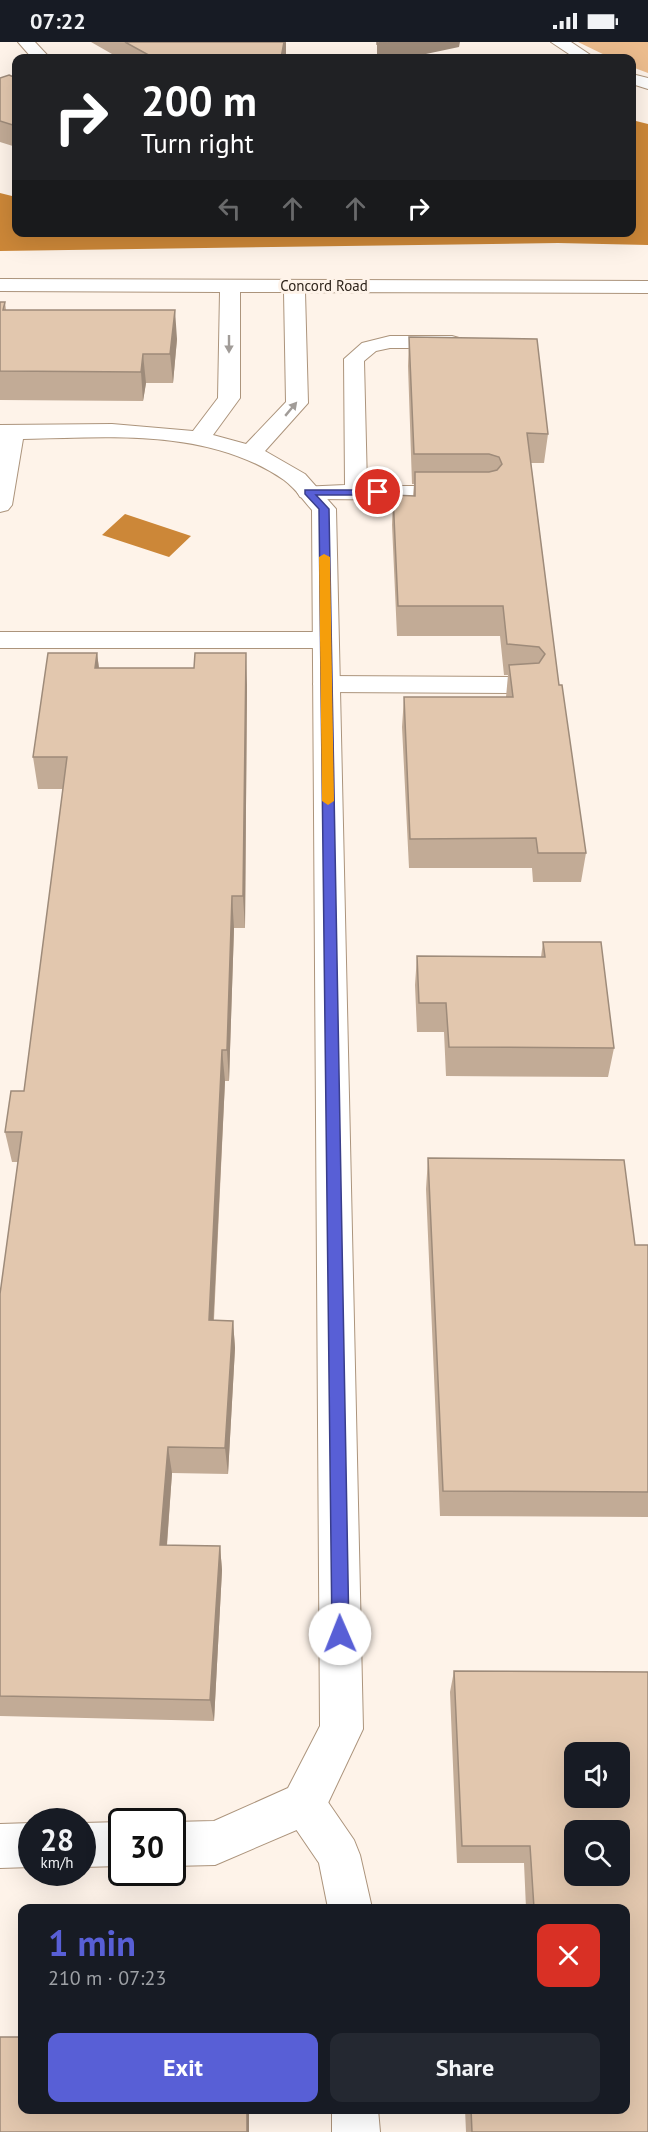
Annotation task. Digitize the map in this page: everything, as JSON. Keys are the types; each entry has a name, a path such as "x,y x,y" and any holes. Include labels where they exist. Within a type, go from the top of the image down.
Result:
{"street":[{"path":"27,42 38,54"},
{"path":"559,42 572,54"},
{"name":"Concord Road","path":"0,285 648,286"},
{"path":"198,439 229,398 230,285"},
{"path":"251,452 297,403 294,285"},
{"path":"0,505 6,432 143,432 198,439 251,452 293,476 324,509 342,1730 303,1804 215,1843 186,1844"},
{"path":"0,1846 18,1845"}],"lane":[{"path":"356,492 354,359 369,347 390,342 471,342"},
{"path":"308,492 475,493"},
{"path":"0,640 326,640"},
{"path":"326,684 526,685"},
{"path":"303,1804 339,1855 349,1904"},
{"path":"355,2114 356,2132"}],"shaded area":[{"path":"578,42 648,42 648,73 636,68 636,54 603,54"},
{"path":"636,121 648,124 648,245 558,243 0,251 0,193 12,196 12,237 636,237"},
{"path":"125,514 191,536 169,557 102,535"}],"building":[{"path":"125,42 284,42 282,54 147,54"},
{"path":"12,76 12,125 0,121 0,78"},
{"path":"0,302 5,302 3,310 175,310 170,354 143,354 141,372 0,371"},
{"path":"409,337 537,339 548,434 527,433 559,685 562,685 586,853 538,853 536,838 410,839 404,697 513,697 509,665 539,663 545,654 539,647 507,644 503,606 398,606 393,495 415,496 415,472 489,472 497,470 502,464 499,457 489,454 414,454"},
{"path":"48,653 97,653 95,668 194,668 195,653 246,653 243,896 232,896 227,1050 222,1050 209,1320 233,1321 225,1448 168,1447 160,1545 220,1546 210,1700 0,1696 0,1294 22,1132 5,1132 11,1091 24,1091 67,757 33,757"},
{"path":"543,942 601,942 614,1048 449,1047 446,1003 419,1003 417,956 545,957"},
{"path":"428,1158 624,1160 635,1245 648,1245 648,1492 443,1491"},
{"path":"454,1671 648,1672 648,2132 472,2132 471,2114 630,2114 630,1904 534,1904 530,1846 462,1846"},
{"path":"0,2037 18,2037 18,2114 247,2114 247,2132 0,2132"}],"slow traffic":[{"path":"324,557 328,801"}],"route":[{"path":"340,1634 324,509 308,492 378,492"}]}
